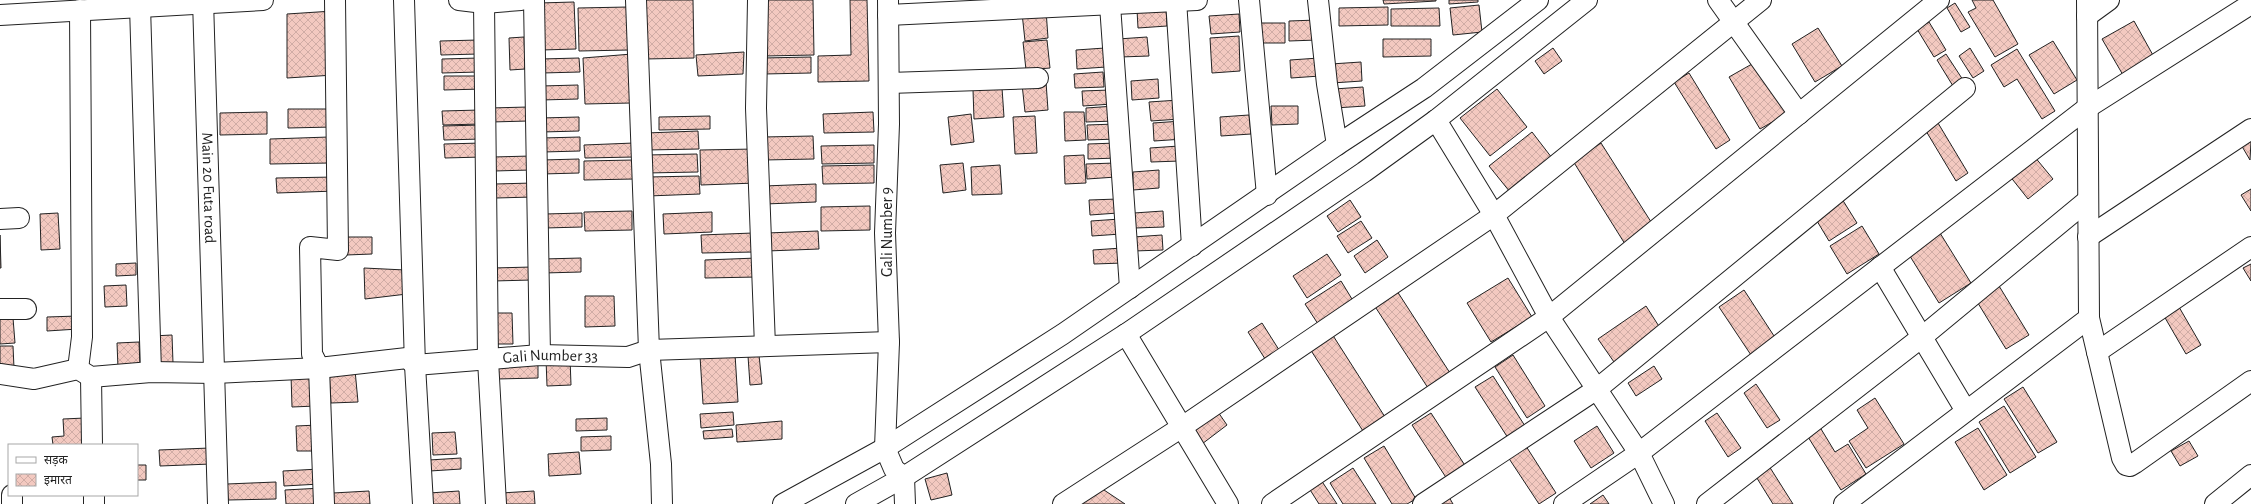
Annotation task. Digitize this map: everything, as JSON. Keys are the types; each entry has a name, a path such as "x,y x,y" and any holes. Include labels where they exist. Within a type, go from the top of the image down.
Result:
{"street":[{"path":"0,15 88,6 140,6 203,1 263,0"},
{"path":"324,504 319,368 312,354 310,247 338,250 335,0"},
{"path":"404,0 415,365 423,504"},
{"path":"459,0 484,3 521,0"},
{"path":"534,0 540,355"},
{"path":"636,0 649,350 661,464 662,504"},
{"path":"758,0 756,108 765,346"},
{"path":"888,7 1110,5 1197,0"},
{"path":"1249,0 1267,195"},
{"path":"1318,0 1327,84 1336,145"},
{"path":"856,504 894,464 1056,338 1267,195 1336,145 1424,88 1538,0"},
{"path":"783,504 894,464 1126,334 1436,120 1587,0"},
{"path":"1718,0 1799,114"},
{"path":"1063,504 1182,428 1494,216 1761,0"},
{"path":"1272,504 1549,317 1939,0"},
{"path":"2109,0 2087,8 2089,318 2122,458 2126,465 2130,466 2251,381"},
{"name":"Main 20 Futa road","path":"203,1 218,504"},
{"path":"1176,1 1192,246"},
{"path":"484,3 488,360 496,504"},
{"path":"1564,504 1639,453 2087,108 2251,4"},
{"path":"1110,5 1130,288"},
{"path":"88,6 82,337 84,373 92,444"},
{"path":"140,6 151,372"},
{"name":"Gali Number 9","path":"888,7 890,124 885,233 894,464 905,504"},
{"path":"889,83 1038,78"},
{"path":"1423,504 1597,389 1966,88"},
{"path":"1436,120 1494,216 1549,317 1639,453 1664,504"},
{"path":"2088,237 2251,129"},
{"path":"1707,504 1922,337 2088,200"},
{"path":"2097,352 2251,247"},
{"path":"1880,267 1966,411"},
{"path":"0,309 26,309"},
{"path":"1844,504 2089,318"},
{"path":"1126,334 1228,504"},
{"name":"Gali Number 33","path":"0,374 34,379 84,373 215,373 319,368 407,358 415,365 540,355 628,356 649,350 889,342"},
{"path":"2214,504 2251,475"}],"building":[{"path":"643,0 693,0 694,58 645,59"},
{"path":"764,0 813,0 814,55 765,56"},
{"path":"850,0 867,0 869,81 818,82 818,56 851,55"},
{"path":"1383,0 1436,0 1436,1 1384,4"},
{"path":"1449,0 1478,0 1478,2 1449,4"},
{"path":"1972,0 1993,0 2018,44 1995,57 1968,12 1976,8"},
{"path":"574,2 576,49 541,50 539,3"},
{"path":"1955,3 1970,27 1961,32 1947,8"},
{"path":"1479,5 1482,32 1453,35 1450,8"},
{"path":"628,7 629,50 579,51 578,8"},
{"path":"1388,7 1388,25 1339,26 1339,8"},
{"path":"1166,8 1167,26 1138,28 1137,10"},
{"path":"1439,8 1440,26 1391,26 1391,9"},
{"path":"1046,10 1048,38 1025,41 1022,13"},
{"path":"333,11 334,75 287,78 287,14"},
{"path":"1239,14 1240,32 1211,34 1209,16"},
{"path":"1317,20 1317,40 1289,41 1289,21"},
{"path":"2134,21 2154,57 2123,75 2102,39"},
{"path":"1929,22 1946,50 1934,57 1917,29"},
{"path":"1259,23 1285,23 1285,43 1259,43"},
{"path":"1818,28 1842,66 1815,82 1792,44"},
{"path":"1239,36 1240,71 1212,73 1210,38"},
{"path":"524,37 525,69 510,70 509,38"},
{"path":"1147,37 1149,56 1120,57 1118,39"},
{"path":"1383,39 1431,39 1431,56 1383,57"},
{"path":"478,40 478,54 441,55 440,41"},
{"path":"1047,40 1050,68 1026,70 1023,42"},
{"path":"2053,41 2077,80 2054,94 2029,55"},
{"path":"1105,48 1106,67 1077,69 1076,50"},
{"path":"1553,48 1562,61 1544,74 1535,61"},
{"path":"1970,48 1984,71 1973,78 1959,56"},
{"path":"2017,49 2055,111 2042,119 2017,79 2004,87 1991,65"},
{"path":"744,52 743,74 698,76 696,55"},
{"path":"632,54 631,103 585,104 583,58"},
{"path":"1946,54 1963,80 1953,86 1937,60"},
{"path":"811,57 811,73 764,74 763,58"},
{"path":"479,58 479,72 442,73 442,59"},
{"path":"579,58 580,72 542,73 541,59"},
{"path":"1319,58 1320,76 1291,78 1290,60"},
{"path":"1759,60 1790,112 1760,129 1729,77"},
{"path":"1361,62 1362,81 1332,83 1331,64"},
{"path":"1103,72 1104,87 1075,88 1074,74"},
{"path":"1689,73 1730,140 1716,149 1674,82"},
{"path":"444,76 481,76 482,89 444,90"},
{"path":"1158,79 1159,98 1132,100 1131,81"},
{"path":"1046,82 1048,110 1025,112 1022,84"},
{"path":"578,85 578,99 541,100 541,86"},
{"path":"1363,87 1365,106 1335,108 1334,89"},
{"path":"1002,88 1004,117 974,119 973,90"},
{"path":"1497,89 1527,127 1490,156 1460,118"},
{"path":"1110,90 1112,104 1083,106 1082,91"},
{"path":"1179,100 1180,119 1151,121 1149,102"},
{"path":"1115,106 1115,121 1086,122 1086,108"},
{"path":"1271,106 1298,106 1298,124 1272,125"},
{"path":"528,107 528,121 491,122 490,108"},
{"path":"288,109 330,109 333,127 288,128"},
{"path":"480,110 480,124 443,125 442,111"},
{"path":"267,112 267,134 220,135 220,113"},
{"path":"873,112 874,132 824,133 823,114"},
{"path":"1064,112 1084,112 1086,140 1065,141"},
{"path":"971,114 974,142 951,145 948,117"},
{"path":"1249,115 1251,134 1221,136 1220,117"},
{"path":"710,116 710,129 659,130 659,117"},
{"path":"1035,116 1037,153 1015,154 1013,117"},
{"path":"579,117 579,131 542,132 541,118"},
{"path":"1182,121 1184,139 1154,141 1153,123"},
{"path":"1938,123 1968,173 1956,181 1926,131"},
{"path":"1116,124 1117,139 1088,140 1087,125"},
{"path":"481,125 481,139 444,140 443,126"},
{"path":"698,131 699,149 647,150 646,133"},
{"path":"1532,132 1552,158 1510,192 1489,166"},
{"path":"813,136 814,159 764,160 763,137"},
{"path":"329,137 330,163 270,164 270,139"},
{"path":"580,137 580,151 543,152 542,138"},
{"path":"2249,138 2251,141 2250,160 2240,143"},
{"path":"482,143 482,157 445,158 444,144"},
{"path":"634,143 634,157 585,158 584,145"},
{"path":"1117,143 1117,158 1088,159 1088,144"},
{"path":"1601,143 1653,225 1625,244 1573,161"},
{"path":"874,145 874,163 822,164 821,146"},
{"path":"1179,146 1180,161 1151,162 1150,148"},
{"path":"755,149 756,183 701,185 700,150"},
{"path":"697,154 698,172 646,173 646,155"},
{"path":"1084,155 1086,183 1065,184 1064,156"},
{"path":"531,156 531,170 494,171 493,157"},
{"path":"2034,156 2053,179 2028,199 2009,175"},
{"path":"579,159 579,173 542,174 542,160"},
{"path":"634,160 634,179 584,180 584,161"},
{"path":"963,163 966,190 943,193 940,165"},
{"path":"1115,163 1116,177 1087,179 1086,164"},
{"path":"874,165 874,183 823,184 822,166"},
{"path":"1000,165 1002,194 972,195 971,167"},
{"path":"1159,170 1159,188 1133,190 1133,172"},
{"path":"699,176 700,194 648,196 647,177"},
{"path":"336,177 336,191 277,193 276,178"},
{"path":"533,183 533,197 496,198 495,184"},
{"path":"816,184 816,202 765,204 764,186"},
{"path":"2251,189 2251,211 2241,195"},
{"path":"1118,199 1118,213 1090,215 1089,200"},
{"path":"1842,199 1857,223 1829,241 1814,216"},
{"path":"1350,200 1361,217 1338,232 1327,216"},
{"path":"870,206 870,230 821,231 821,207"},
{"path":"632,211 632,230 585,231 584,212"},
{"path":"1163,211 1164,227 1135,228 1134,213"},
{"path":"712,212 712,232 664,234 663,214"},
{"path":"58,213 60,249 41,250 40,214"},
{"path":"582,213 582,227 545,228 545,214"},
{"path":"1120,219 1121,234 1092,236 1091,221"},
{"path":"1361,221 1372,238 1348,253 1337,236"},
{"path":"1862,226 1879,254 1847,274 1830,246"},
{"path":"818,231 819,249 767,251 767,233"},
{"path":"753,233 754,252 702,253 701,235"},
{"path":"1940,233 1971,283 1939,303 1908,253"},
{"path":"0,235 1,268 0,268"},
{"path":"1162,235 1163,250 1134,251 1133,237"},
{"path":"346,237 372,237 372,254 346,255"},
{"path":"1377,240 1388,257 1365,273 1354,256"},
{"path":"1122,248 1123,263 1094,264 1093,250"},
{"path":"1327,254 1341,275 1307,298 1293,276"},
{"path":"581,258 581,272 544,273 543,259"},
{"path":"757,258 757,277 705,278 705,260"},
{"path":"136,263 136,275 116,276 116,264"},
{"path":"2251,264 2251,281 2243,268"},
{"path":"532,267 532,280 493,281 493,268"},
{"path":"364,268 405,270 407,294 365,299"},
{"path":"1508,278 1532,317 1491,342 1467,303"},
{"path":"1341,281 1355,304 1320,327 1305,304"},
{"path":"1996,281 2029,335 2006,349 1973,295"},
{"path":"126,285 127,306 105,307 104,286"},
{"path":"1744,290 1776,339 1751,355 1719,307"},
{"path":"1397,291 1450,373 1428,388 1374,305"},
{"path":"585,296 614,296 615,326 585,327"},
{"path":"1646,306 1662,331 1614,362 1598,339"},
{"path":"2179,307 2201,345 2186,354 2164,316"},
{"path":"495,313 512,313 513,344 496,344"},
{"path":"78,316 78,329 47,331 47,317"},
{"path":"0,318 13,318 15,343 0,344"},
{"path":"1262,323 1281,353 1267,362 1248,332"},
{"path":"1332,334 1385,417 1363,431 1310,349"},
{"path":"172,335 173,363 154,364 152,336"},
{"path":"139,342 140,366 118,368 117,343"},
{"path":"0,346 13,346 14,368 0,368"},
{"path":"735,354 738,402 703,404 700,356"},
{"path":"759,355 762,384 750,385 748,356"},
{"path":"1513,355 1545,406 1527,418 1495,367"},
{"path":"570,358 571,385 547,386 546,359"},
{"path":"538,362 538,378 497,379 497,363"},
{"path":"1654,366 1662,379 1636,396 1628,383"},
{"path":"355,370 358,402 331,403 329,371"},
{"path":"291,375 313,376 316,406 292,407"},
{"path":"1493,376 1525,426 1508,438 1475,387"},
{"path":"1756,384 1780,420 1767,428 1744,393"},
{"path":"2023,387 2057,442 2038,453 2004,399"},
{"path":"1875,398 1904,444 1866,468 1849,441 1868,428 1857,410"},
{"path":"2004,406 2036,457 2010,473 1979,422"},
{"path":"733,412 734,425 701,428 700,414"},
{"path":"1218,412 1227,425 1198,447 1188,434"},
{"path":"1431,413 1466,467 1447,479 1412,425"},
{"path":"1717,413 1741,448 1728,457 1705,421"},
{"path":"85,418 86,444 53,444 52,437 64,436 63,419"},
{"path":"607,418 607,430 576,431 576,419"},
{"path":"782,421 782,439 737,442 736,425"},
{"path":"1818,424 1835,452 1848,444 1866,474 1841,490 1805,432"},
{"path":"318,425 318,451 297,451 296,426"},
{"path":"1597,426 1614,453 1591,468 1574,441"},
{"path":"1978,428 2007,475 1984,490 1955,442"},
{"path":"732,429 733,437 704,439 703,431"},
{"path":"455,432 457,454 433,455 432,433"},
{"path":"611,436 611,450 581,451 581,437"},
{"path":"2189,441 2198,456 2180,466 2171,451"},
{"path":"1524,443 1556,493 1539,504 1506,454"},
{"path":"1384,446 1416,499 1407,504 1392,504 1364,458"},
{"path":"210,448 211,464 160,466 159,450"},
{"path":"579,452 581,474 549,476 548,454"},
{"path":"461,458 461,469 430,471 429,460"},
{"path":"138,465 146,465 146,480 138,480"},
{"path":"1769,466 1793,504 1773,504 1755,475"},
{"path":"1353,468 1376,504 1343,504 1330,483"},
{"path":"319,469 320,484 284,486 283,471"},
{"path":"947,473 952,495 931,500 925,479"},
{"path":"1319,477 1337,504 1319,504 1307,485"},
{"path":"276,482 276,499 228,500 227,484"},
{"path":"322,488 323,504 286,504 285,490"},
{"path":"1101,488 1125,504 1075,504"},
{"path":"369,491 370,504 333,504 333,493"},
{"path":"459,491 460,504 429,504 429,493"},
{"path":"534,491 535,504 501,504 501,493"},
{"path":"1603,495 1609,504 1590,504"},
{"path":"1449,497 1453,504 1439,504"}]}
